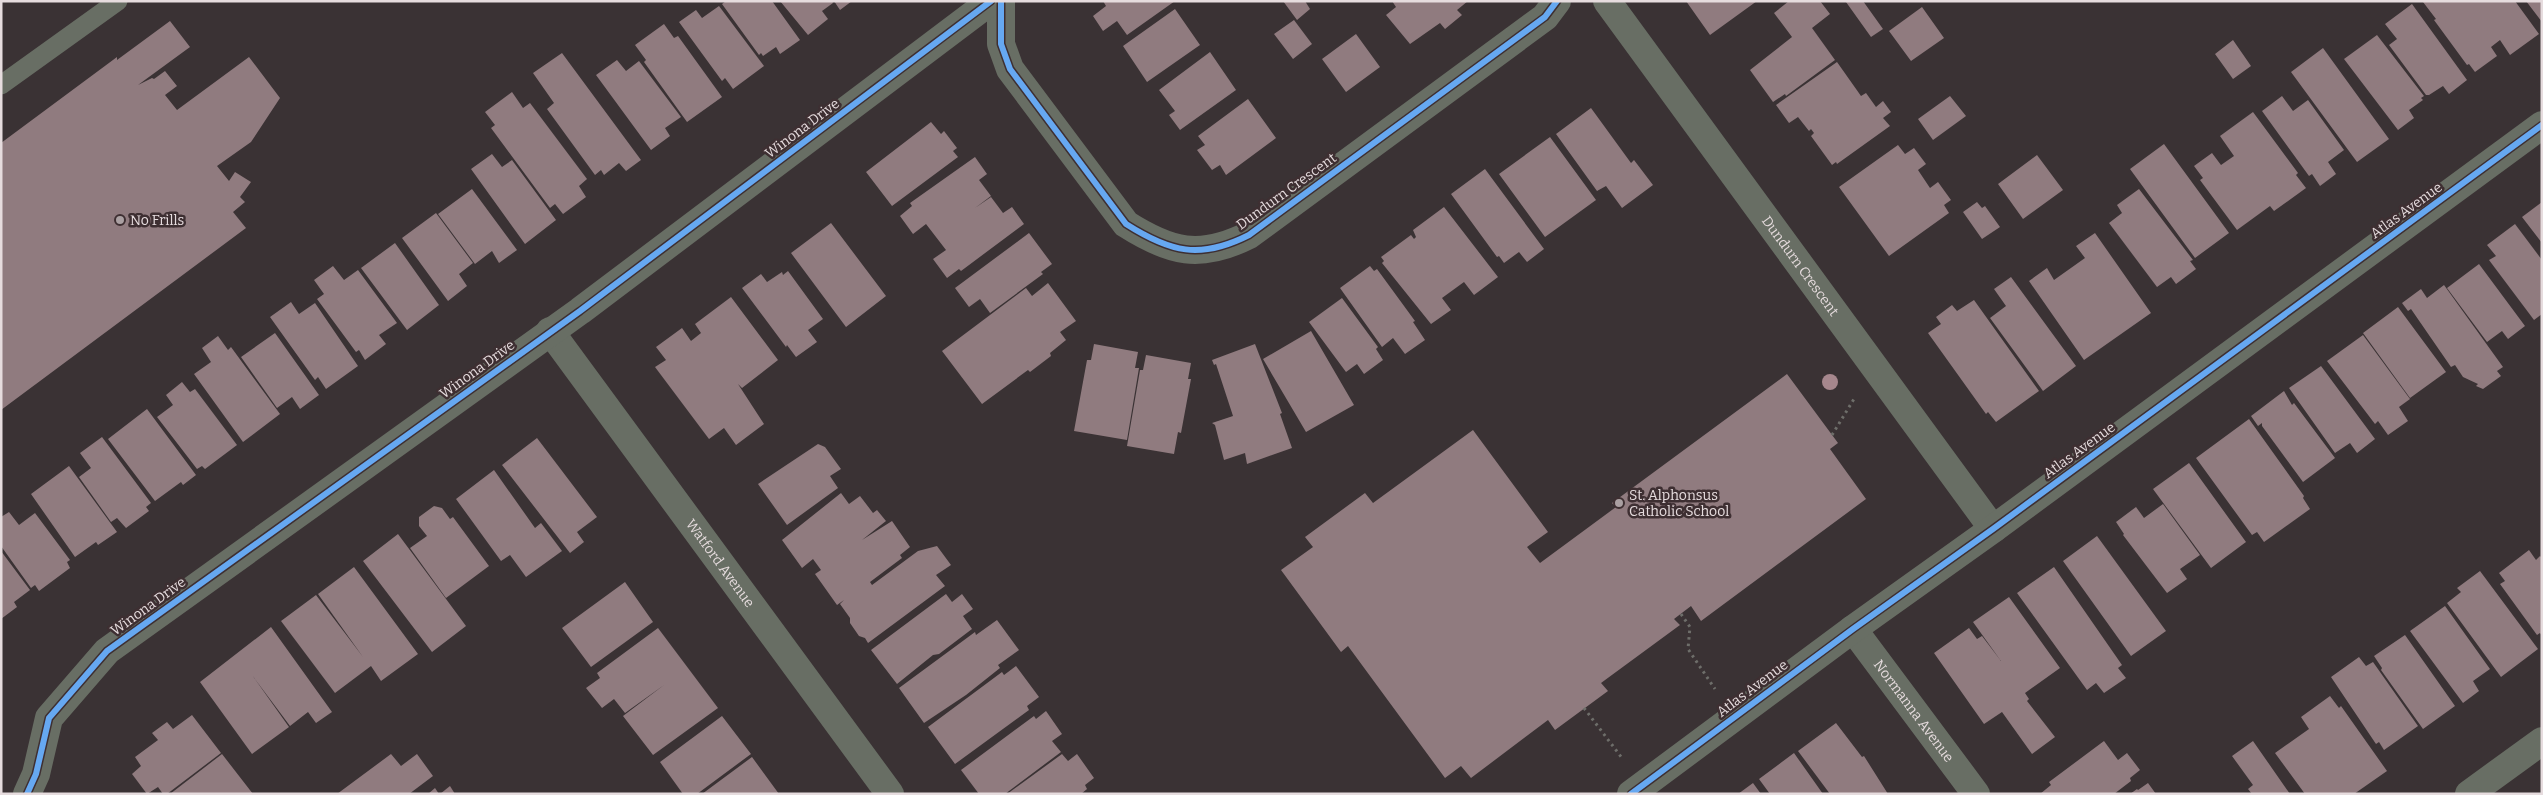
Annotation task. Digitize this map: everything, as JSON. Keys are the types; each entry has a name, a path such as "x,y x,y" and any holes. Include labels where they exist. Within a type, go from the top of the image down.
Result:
{"street":[{"name":"Winona Drive","path":"38,787 49,718 107,651 550,332 991,1"},
{"name":"Dundurn Crescent","path":"1001,1 1001,44 1010,69 1126,224 1174,249 1194,251 1214,250 1248,235 1545,17 1557,1"},
{"name":"Dundurn Crescent","path":"1607,1 1994,529"},
{"name":"Atlas Avenue","path":"1631,794 1853,629 1994,529 2542,125"},
{"name":"Watford Avenue","path":"550,332 890,794"},
{"name":"Normanna Avenue","path":"1853,629 1976,794"},
{"path":"2469,794 2542,741"}],"lane":[{"path":"1,85 118,1"}],"path":[{"path":"1832,435 1859,391"},
{"path":"1680,614 1690,627 1688,649 1716,692"},
{"path":"1584,708 1623,759"}],"building":[{"path":"726,1 772,1 800,40 780,54 776,47 763,56 761,53 759,55 722,4"},
{"path":"780,1 832,1 833,3 822,11 828,19 808,35"},
{"path":"834,1 852,1 840,10"},
{"path":"1103,1 1175,1 1127,35 1117,21 1103,31 1093,16 1106,6"},
{"path":"1283,1 1305,1 1310,9 1297,20"},
{"path":"1392,1 1468,1 1457,10 1462,15 1445,29 1440,23 1410,44 1386,15 1396,7"},
{"path":"1686,1 1757,1 1710,35"},
{"path":"1789,1 1820,1 1830,14 1812,28 1835,60 1786,96 1785,94 1773,102 1750,70 1792,37 1774,13"},
{"path":"1863,1 1883,29 1871,37 1846,2"},
{"path":"2515,1 2539,34 2510,55 2500,40 2491,47 2497,56 2475,72 2469,64 2467,65 2434,20 2436,19 2423,2"},
{"path":"2526,1 2542,1 2542,22"},
{"path":"2412,4 2467,80 2449,94 2443,86 2426,95 2389,45 2397,39 2385,24"},
{"path":"719,6 764,66 733,89 725,78 722,81 679,22 696,10 702,18"},
{"path":"1922,7 1944,38 1911,61 1889,31"},
{"path":"1175,9 1200,45 1147,82 1123,46"},
{"path":"1294,20 1312,44 1293,59 1274,34"},
{"name":"No Frills","path":"170,21 190,47 138,85 152,78 154,79 165,71 177,86 165,95 177,110 249,57 280,98 251,142 217,166 229,181 235,172 251,182 240,197 245,202 233,212 246,228 1,410 1,143 117,57 117,60"},
{"path":"664,24 674,38 678,36 722,97 687,122 644,62 646,60 635,45"},
{"path":"1356,34 1380,67 1346,92 1322,59"},
{"path":"2377,35 2424,96 2421,98 2423,100 2409,110 2414,118 2398,130 2344,59"},
{"path":"2233,40 2251,66 2233,79 2215,54"},
{"path":"2323,48 2389,139 2357,162 2291,72"},
{"path":"1210,52 1236,90 1180,130 1169,115 1175,111 1159,90"},
{"path":"562,53 641,160 626,171 619,163 604,175 601,170 595,175 547,109 554,103 533,73"},
{"path":"617,60 626,71 639,61 681,117 665,128 670,136 651,150 596,75"},
{"path":"1837,62 1861,96 1866,93 1876,107 1883,101 1891,112 1883,118 1890,126 1837,164 1836,162 1832,165 1811,136 1814,133 1811,129 1809,131 1798,117 1789,123 1776,105"},
{"path":"512,92 523,108 530,103 587,179 579,186 586,197 563,214 555,204 550,208 491,128 495,125 485,112"},
{"path":"1950,96 1966,116 1933,140 1918,119"},
{"path":"2282,96 2293,111 2308,100 2344,150 2328,162 2336,174 2320,186 2312,174 2309,176 2262,111"},
{"path":"1248,99 1276,138 1226,175 1220,165 1212,170 1197,150 1205,145 1198,136"},
{"path":"1591,108 1631,163 1634,160 1653,185 1622,208 1606,186 1597,191 1556,134"},
{"path":"2253,112 2298,173 2296,175 2306,188 2274,211 2270,206 2237,230 2200,180 2203,178 2194,166 2212,153 2221,165 2234,156 2220,136"},
{"path":"931,122 941,134 944,131 957,148 953,151 958,157 892,206 866,172"},
{"path":"1550,137 1596,200 1545,237 1499,174"},
{"path":"2164,144 2229,233 2195,258 2130,169"},
{"path":"1898,145 1905,154 1914,148 1926,164 1918,170 1930,188 1938,182 1951,200 1944,205 1949,213 1889,256 1839,187"},
{"path":"492,154 502,167 512,160 556,220 525,244 471,169"},
{"path":"2037,155 2063,190 2023,219 1998,184"},
{"path":"975,157 987,174 979,180 991,196 975,208 991,197 1003,213 1012,207 1024,224 961,271 959,269 947,278 933,259 946,250 926,224 913,234 900,216 912,206 910,203"},
{"path":"1485,169 1544,249 1527,262 1519,252 1504,263 1499,256 1497,257 1451,194"},
{"path":"472,189 517,250 499,263 492,251 475,264 438,214"},
{"path":"2139,189 2193,260 2190,261 2196,269 2176,284 2171,277 2157,287 2109,223 2122,213 2117,205"},
{"path":"1977,202 1982,208 1985,206 2000,227 1982,239 1963,212"},
{"path":"2542,202 2542,243 2522,217"},
{"path":"1444,207 1498,277 1474,295 1464,282 1442,298 1451,310 1431,324 1382,263 1384,261 1381,257 1411,235 1414,239 1416,237 1413,230"},
{"path":"436,213 473,263 459,274 467,286 448,301 402,238"},
{"path":"831,223 886,296 846,327 791,253"},
{"path":"2515,224 2542,260 2542,314 2534,320 2489,260 2496,256 2487,245"},
{"path":"1029,233 1052,264 1041,272 1043,274 990,313 980,299 969,307 955,288"},
{"path":"2095,233 2151,313 2084,360 2029,281 2047,268 2054,280 2085,258 2076,246"},
{"path":"395,243 439,305 407,330 361,268"},
{"path":"2479,264 2525,326 2508,339 2502,331 2487,342 2447,288"},
{"path":"333,266 344,280 358,270 397,323 379,335 386,344 365,360 359,350 356,352 317,299 324,294 314,280"},
{"path":"1370,266 1374,271 1377,269 1415,321 1413,322 1425,340 1405,354 1393,338 1382,347 1340,288"},
{"path":"788,271 823,319 808,330 817,342 796,357 787,345 786,347 742,288 761,274 767,282 782,272 783,275"},
{"path":"2011,277 2076,366 2043,391 1990,318 2006,306 1994,289"},
{"path":"1048,283 1076,321 1060,332 1066,340 1050,353 1051,356 1030,372 1028,370 982,404 942,351 1026,288 1032,296"},
{"path":"2444,285 2503,367 2497,371 2501,376 2483,389 2476,386 2478,384 2463,377 2455,365 2451,367 2411,309 2408,311 2402,303 2421,289 2427,298"},
{"path":"731,297 778,360 742,388 738,384 764,424 736,445 724,428 709,439 655,367 666,360 656,347 682,328 691,341 701,333 695,324"},
{"path":"1342,298 1378,347 1376,349 1383,360 1364,374 1357,364 1346,372 1309,322"},
{"path":"1974,300 2039,391 1996,422 1988,412 1986,414 1928,333 1941,324 1936,317 1952,305 1957,311"},
{"path":"291,302 299,314 315,303 358,366 326,389 318,377 315,380 270,317"},
{"path":"2398,307 2446,372 2410,398 2363,333"},
{"path":"1311,331 1354,405 1306,432 1263,359"},
{"path":"275,333 319,395 300,409 292,397 277,408 241,357"},
{"path":"2363,335 2410,399 2399,407 2408,421 2388,435 2378,421 2375,424 2327,361"},
{"path":"218,336 228,350 231,347 280,414 243,442 194,374 211,362 202,348"},
{"path":"1094,344 1138,352 1135,368 1139,368 1127,440 1074,431 1087,360 1091,360"},
{"path":"1255,344 1282,413 1280,414 1292,448 1247,464 1245,453 1224,460 1215,425 1212,423 1233,416 1216,364 1214,365 1212,360"},
{"path":"1146,355 1191,363 1188,379 1191,379 1181,433 1178,432 1174,454 1127,446 1140,370 1143,370"},
{"path":"2321,366 2375,439 2357,453 2350,443 2335,453 2289,388"},
{"path":"1787,374 1838,443 1830,449 1866,499 1701,621 1691,606 1674,619 1680,625 1601,683 1608,691 1555,730 1548,720 1471,778 1461,766 1445,778 1348,646 1341,652 1281,570 1313,547 1305,537 1365,493 1373,503 1473,430 1548,532 1527,547 1540,563 1616,507 1612,503"},
{"path":"182,382 190,392 195,389 237,445 205,469 202,466 197,469 157,417 173,405 166,395"},
{"path":"2284,391 2292,405 2294,403 2335,458 2303,482 2262,426 2262,423 2258,426 2251,416"},
{"path":"147,409 196,475 183,485 181,482 155,501 108,439"},
{"path":"2249,419 2304,496 2303,498 2310,509 2264,542 2257,532 2252,535 2196,458"},
{"path":"102,437 151,503 146,507 149,511 126,528 117,518 111,522 79,477 91,468 80,453"},
{"path":"537,438 597,517 577,532 584,542 570,553 502,465"},
{"path":"818,444 825,447 841,469 830,476 838,488 787,525 758,484"},
{"path":"2189,463 2246,542 2211,568 2153,489"},
{"path":"69,466 117,532 98,545 96,542 75,557 31,494"},
{"path":"494,470 535,528 541,523 562,551 526,577 510,555 501,561 456,499"},
{"path":"841,493 849,504 860,496 873,513 877,510 886,521 862,540 892,521 910,547 900,555 902,558 870,582 872,585 918,551 937,546 951,565 936,575 945,586 868,643 865,638 859,636 850,623 850,618 840,604 844,600 837,605 815,574 821,570 813,559 802,568 782,540"},
{"path":"2163,504 2200,555 2180,569 2187,579 2167,593 2123,535 2116,522 2136,507 2144,518"},
{"path":"434,506 442,508 450,519 453,517 489,566 446,598 410,548 427,536 419,526 419,517"},
{"path":"9,512 19,525 35,513 70,560 67,562 70,568 39,591 35,585 31,588 1,546 1,517"},
{"path":"398,534 466,626 432,652 363,561"},
{"path":"2097,536 2166,631 2131,656 2063,561"},
{"path":"2529,550 2536,560 2540,556 2542,558 2542,636 2540,633 2537,635 2500,584 2505,581 2499,573"},
{"path":"1,551 30,590 14,602 17,607 1,619"},
{"path":"354,567 418,654 381,681 371,666 335,693 281,621 316,595 363,657 318,594"},
{"path":"2054,567 2122,665 2118,668 2126,678 2104,693 2096,683 2087,690 2017,593"},
{"path":"2480,571 2538,649 2501,677 2447,603 2461,592 2457,588"},
{"path":"625,582 653,622 591,667 562,628"},
{"path":"946,594 952,602 962,594 973,609 963,616 972,629 939,654 933,655 897,684 871,650"},
{"path":"2009,597 2060,668 2025,693 2029,699 2027,701 2055,737 2032,754 2002,712 1984,724 1934,653 1969,628 1977,639 1982,636 2001,661 1973,622"},
{"path":"2445,606 2490,669 2473,681 2479,691 2463,703 2410,631"},
{"path":"997,620 1019,650 998,665 1000,668 966,695 924,723 899,688 975,632 976,635"},
{"path":"271,627 332,712 316,723 308,712 290,726 252,675 289,727 252,754 200,682"},
{"path":"658,628 718,708 653,755 623,716 664,685 625,713 614,699 602,708 586,688 600,678 597,673"},
{"path":"2405,635 2455,706 2423,729 2381,670 2382,668 2374,656"},
{"path":"2359,657 2366,666 2373,662 2418,726 2384,750 2379,742 2376,744 2331,677"},
{"path":"1016,666 1039,697 1027,706 1029,710 955,764 928,727 1002,672 1004,675"},
{"path":"2330,696 2339,708 2341,706 2387,771 2354,794 2305,794 2275,753 2309,729 2301,717"},
{"path":"1046,711 1062,734 1052,741 1061,752 1005,794 979,794 961,770 1034,716 1036,719"},
{"path":"192,715 221,753 167,794 163,794 158,787 147,794 132,774 141,766 135,757 158,740 152,733 167,722 173,729"},
{"path":"722,716 751,754 697,794 683,794 660,762"},
{"path":"1836,723 1862,757 1864,756 1888,794 1830,794 1798,751"},
{"path":"2104,741 2118,760 2127,753 2140,770 2130,778 2131,781 2114,794 2040,794 2051,785 2049,782"},
{"path":"2253,741 2290,794 2252,794 2248,789 2253,785 2232,756"},
{"path":"1794,753 1823,794 1770,794 1759,779"},
{"path":"222,754 253,794 170,794"},
{"path":"391,754 401,766 417,754 433,776 409,794 337,794"},
{"path":"1062,754 1068,761 1077,754 1094,778 1085,785 1087,789 1081,794 1007,794"},
{"path":"752,757 779,794 702,794"},
{"path":"1753,783 1761,794 1738,794"},
{"path":"2148,783 2156,794 2130,794 2138,790"},
{"path":"450,786 455,794 440,794"},
{"path":"435,788 439,794 428,794"}],"cycle path":[{"path":"27,794 36,774 49,718 107,651 580,311 991,1"},
{"path":"1001,1 1001,44 1010,69 1126,224 1142,234 1171,246 1200,250 1215,248 1249,235 1545,17 1557,1"},
{"path":"1631,794 1853,629 1993,529 2542,125"}],"place":[{"name":"No Frills","path":"120,220"},
{"name":"St. Alphonsus Catholic School","path":"1619,503"}]}
